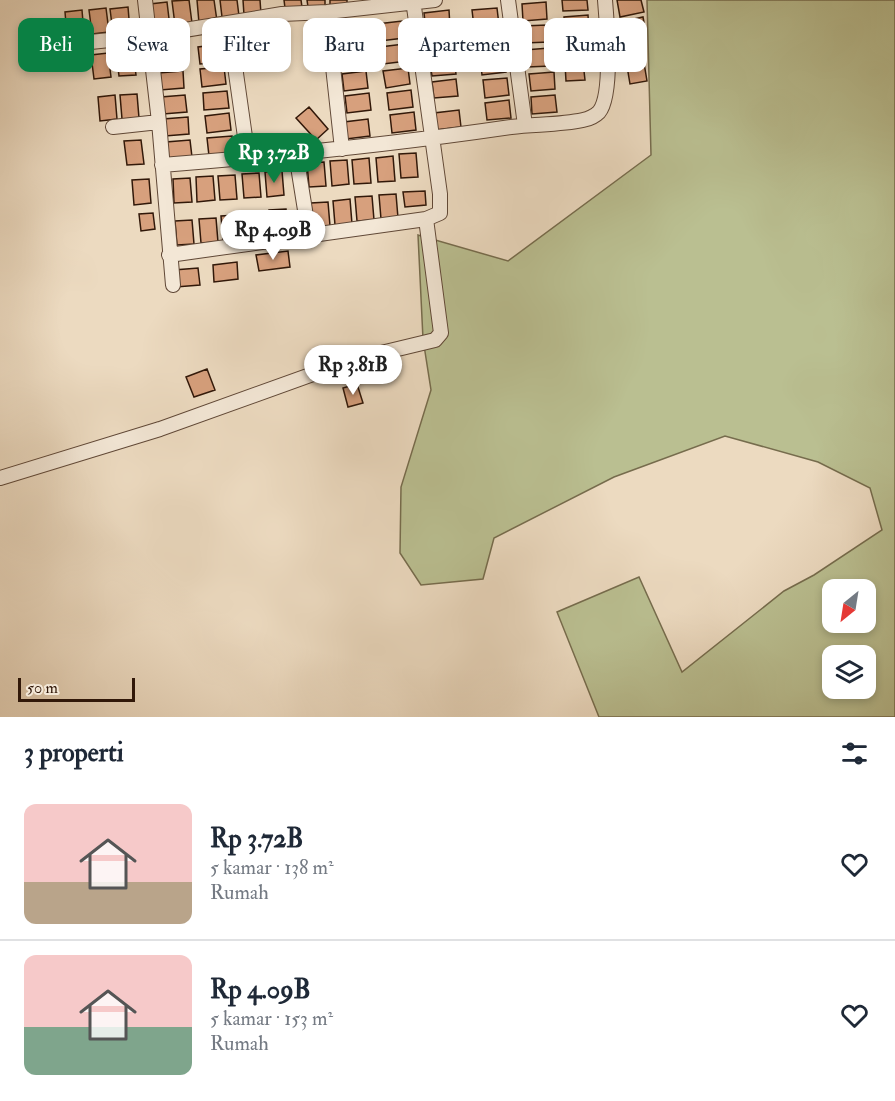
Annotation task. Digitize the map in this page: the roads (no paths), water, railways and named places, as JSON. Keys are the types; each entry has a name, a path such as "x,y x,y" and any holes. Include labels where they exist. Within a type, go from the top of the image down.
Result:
{"street":[{"path":"145,0 146,18"},
{"path":"247,18 281,7 327,12 435,0"},
{"path":"508,0 525,125"},
{"path":"162,165 296,154 432,139 525,125 585,120 597,114 605,103 609,42 605,0"},
{"path":"169,255 426,219 439,215 441,211 413,1"},
{"path":"327,12 342,148"},
{"path":"153,72 173,285"},
{"path":"236,72 248,158"},
{"path":"113,127 159,122"},
{"path":"296,154 309,234"},
{"path":"0,477 160,429 352,360 435,340 441,333 426,219"}]}
